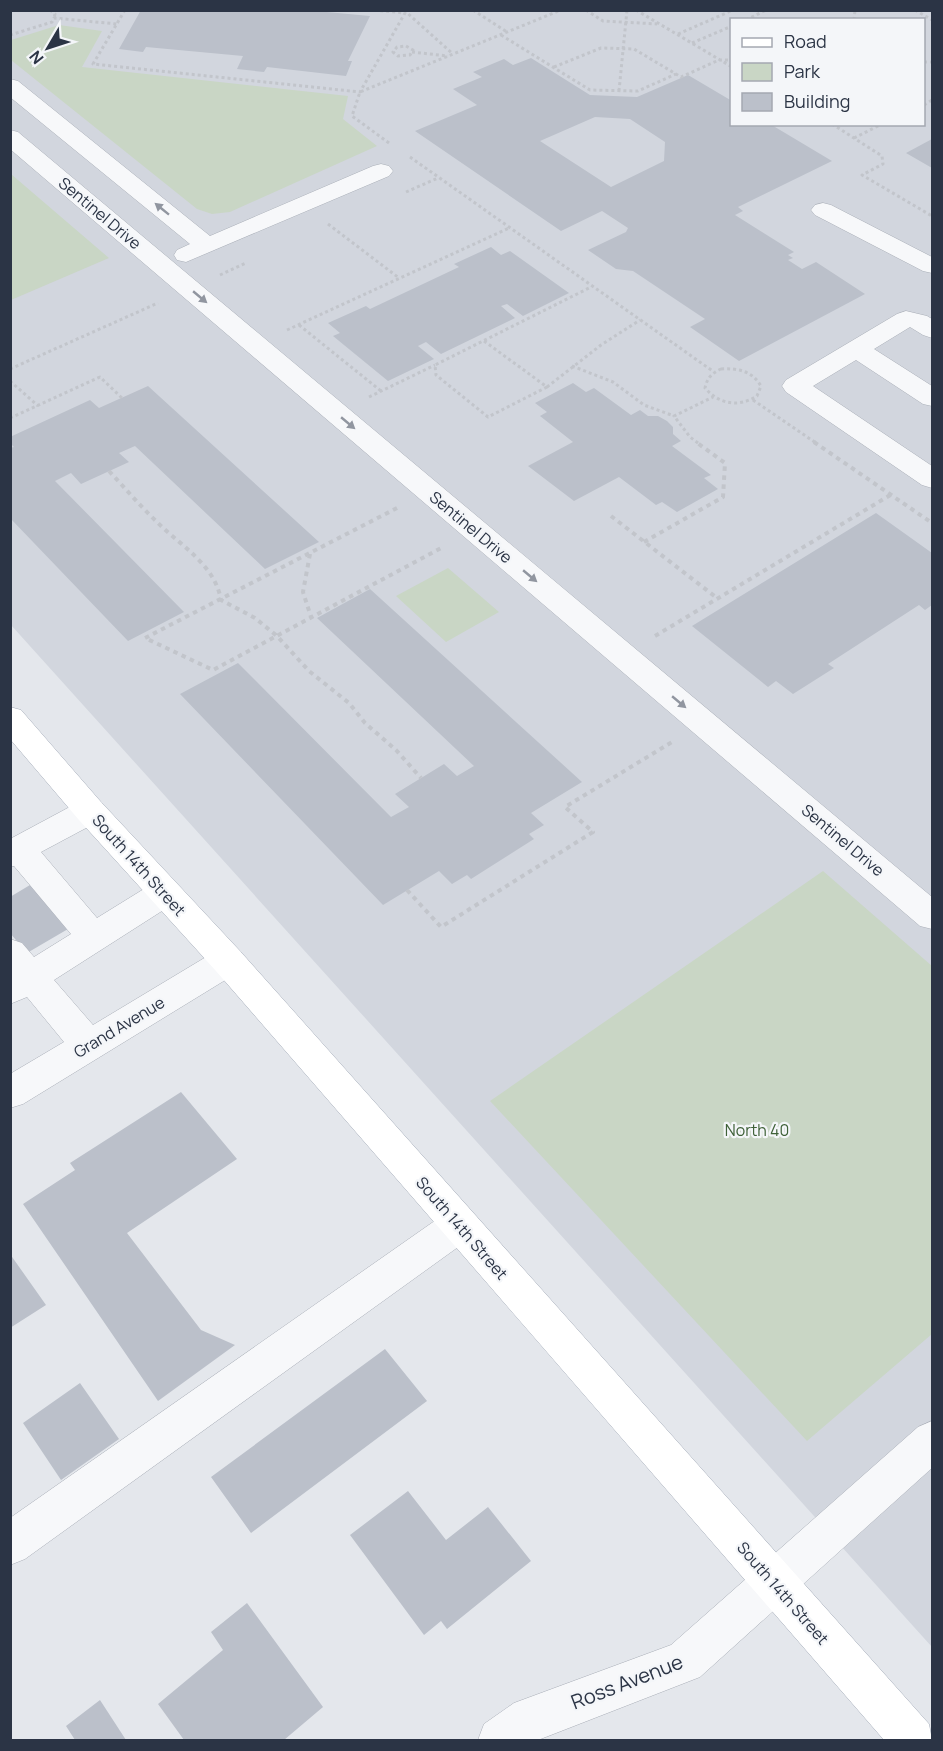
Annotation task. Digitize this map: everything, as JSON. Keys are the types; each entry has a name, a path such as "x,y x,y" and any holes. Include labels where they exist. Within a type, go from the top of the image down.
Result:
{"main road":[{"name":"South 14th Street","path":"10,718 90,811 228,962 913,1740"}],"street":[{"path":"10,86 207,246"},
{"name":"Sentinel Drive","path":"10,137 933,916"},
{"path":"162,265 381,171"},
{"path":"823,210 933,267"},
{"path":"933,330 918,321 906,319 795,386 933,479"},
{"path":"858,350 933,398"},
{"path":"90,811 15,852 94,938"},
{"path":"89,1046 17,973 94,938 164,893"},
{"name":"Grand Avenue","path":"10,1093 228,962"},
{"path":"10,1544 459,1225"},
{"name":"Ross Avenue","path":"500,1740 530,1719 685,1662 933,1441"}],"path":[{"path":"10,35 52,22 55,14 50,10"},
{"path":"125,10 93,64 360,92 561,10"},
{"path":"373,10 404,12 451,55"},
{"path":"473,10 507,32"},
{"path":"586,10 603,21 658,24"},
{"path":"619,91 625,49 627,10"},
{"path":"636,10 730,66"},
{"path":"677,34 733,10"},
{"path":"750,18 766,10"},
{"path":"915,10 932,19"},
{"path":"391,144 352,117 360,92 404,12"},
{"path":"54,18 117,24"},
{"path":"692,43 730,27"},
{"path":"501,35 590,90 638,91 676,74"},
{"path":"385,49 393,50 403,46 411,49 412,52"},
{"path":"554,68 602,48 634,49 681,77 719,60 730,60"},
{"path":"393,50 394,54 401,56 410,55 412,52 451,55"},
{"path":"837,126 882,156 883,164 862,175 933,216"},
{"path":"854,138 878,126"},
{"path":"410,157 714,372"},
{"path":"321,218 399,278"},
{"path":"255,344 510,228"},
{"path":"299,325 381,391 593,286"},
{"path":"10,369 190,289"},
{"path":"435,365 435,375 488,417 547,387 572,366 640,320"},
{"path":"484,341 547,387"},
{"path":"572,366 613,382 644,405 674,416 690,437 725,463 723,496 644,542"},
{"path":"739,369 754,375 761,386 761,391 753,400 733,404 713,397 705,388 708,376 714,372 739,369"},
{"path":"10,418 100,377 122,398"},
{"path":"10,381 38,406"},
{"path":"674,416 713,397"},
{"path":"753,400 933,523"},
{"path":"109,471 156,521 189,549 218,585 221,600"},
{"path":"430,491 145,638 213,670 475,530"},
{"path":"623,655 892,494"},
{"path":"611,516 717,599"},
{"path":"310,554 303,592 311,618"},
{"path":"221,600 255,618 277,636 309,671 349,703 365,723 396,750 421,778"},
{"path":"407,890 441,927 593,832 565,807 704,723"}],"shaded area":[{"path":"10,11 932,11 932,1647 11,625"}],"green space":[{"path":"59,25 102,31 82,67 348,96 343,119 377,146 230,212 212,214 197,209 11,60 11,40"},
{"path":"11,174 109,258 11,300"},
{"path":"448,568 499,612 446,642 396,596"},
{"name":"North 40","path":"823,871 932,966 932,1334 807,1441 490,1101"}],"building":[{"path":"141,10 305,10 370,16 348,61 352,61 346,76 267,67 264,72 237,69 243,56 146,47 143,52 119,49"},
{"path":"531,58 590,95 637,97 688,75 730,100 730,126 773,126 832,161 738,207 743,211 735,215 794,252 788,255 793,258 788,260 802,269 816,262 865,294 739,361 690,327 705,319 633,271 616,269 588,250 626,232 628,228 602,211 561,231 415,131 477,105 453,89 482,77 473,72 504,59 513,65","holes":["595,117 630,119 665,142 664,161 611,187 540,141"]},
{"path":"932,139 932,168 906,153"},
{"path":"491,247 501,255 510,251 569,293 523,316 507,304 501,306 515,318 441,354 426,342 418,346 434,359 388,381 333,336 340,333 328,323 366,306 370,309 459,267 454,264"},
{"path":"573,383 586,392 594,388 631,415 640,410 648,416 658,416 667,421 673,427 673,434 681,441 672,446 711,475 704,478 718,489 677,512 662,502 656,505 619,477 574,501 528,466 573,442 540,416 547,412 535,403"},
{"path":"148,386 319,542 265,569 135,446 119,453 129,462 81,484 71,473 55,481 184,612 128,641 10,518 10,448 14,447 10,443 10,437 90,400 99,408"},
{"path":"876,513 932,553 932,605 925,610 919,605 828,664 834,668 793,694 776,681 768,687 692,626"},
{"path":"370,589 582,782 531,813 544,825 529,834 534,839 471,879 467,875 452,884 439,871 383,905 180,694 238,663 391,817 409,807 395,794 444,764 457,776 474,766 317,618"},
{"path":"30,885 68,929 27,953 10,933 10,897"},
{"path":"181,1092 237,1159 127,1233 201,1330 235,1345 158,1401 23,1204 75,1170 70,1163"},
{"path":"10,1254 46,1305 10,1328"},
{"path":"385,1349 427,1401 251,1533 211,1477"},
{"path":"80,1383 119,1439 61,1480 23,1423"},
{"path":"408,1491 446,1540 488,1507 531,1561 447,1629 441,1621 424,1635 350,1535"},
{"path":"247,1603 323,1707 284,1740 184,1740 158,1704 223,1650 211,1632"},
{"path":"100,1700 126,1740 75,1740 66,1726"}]}
